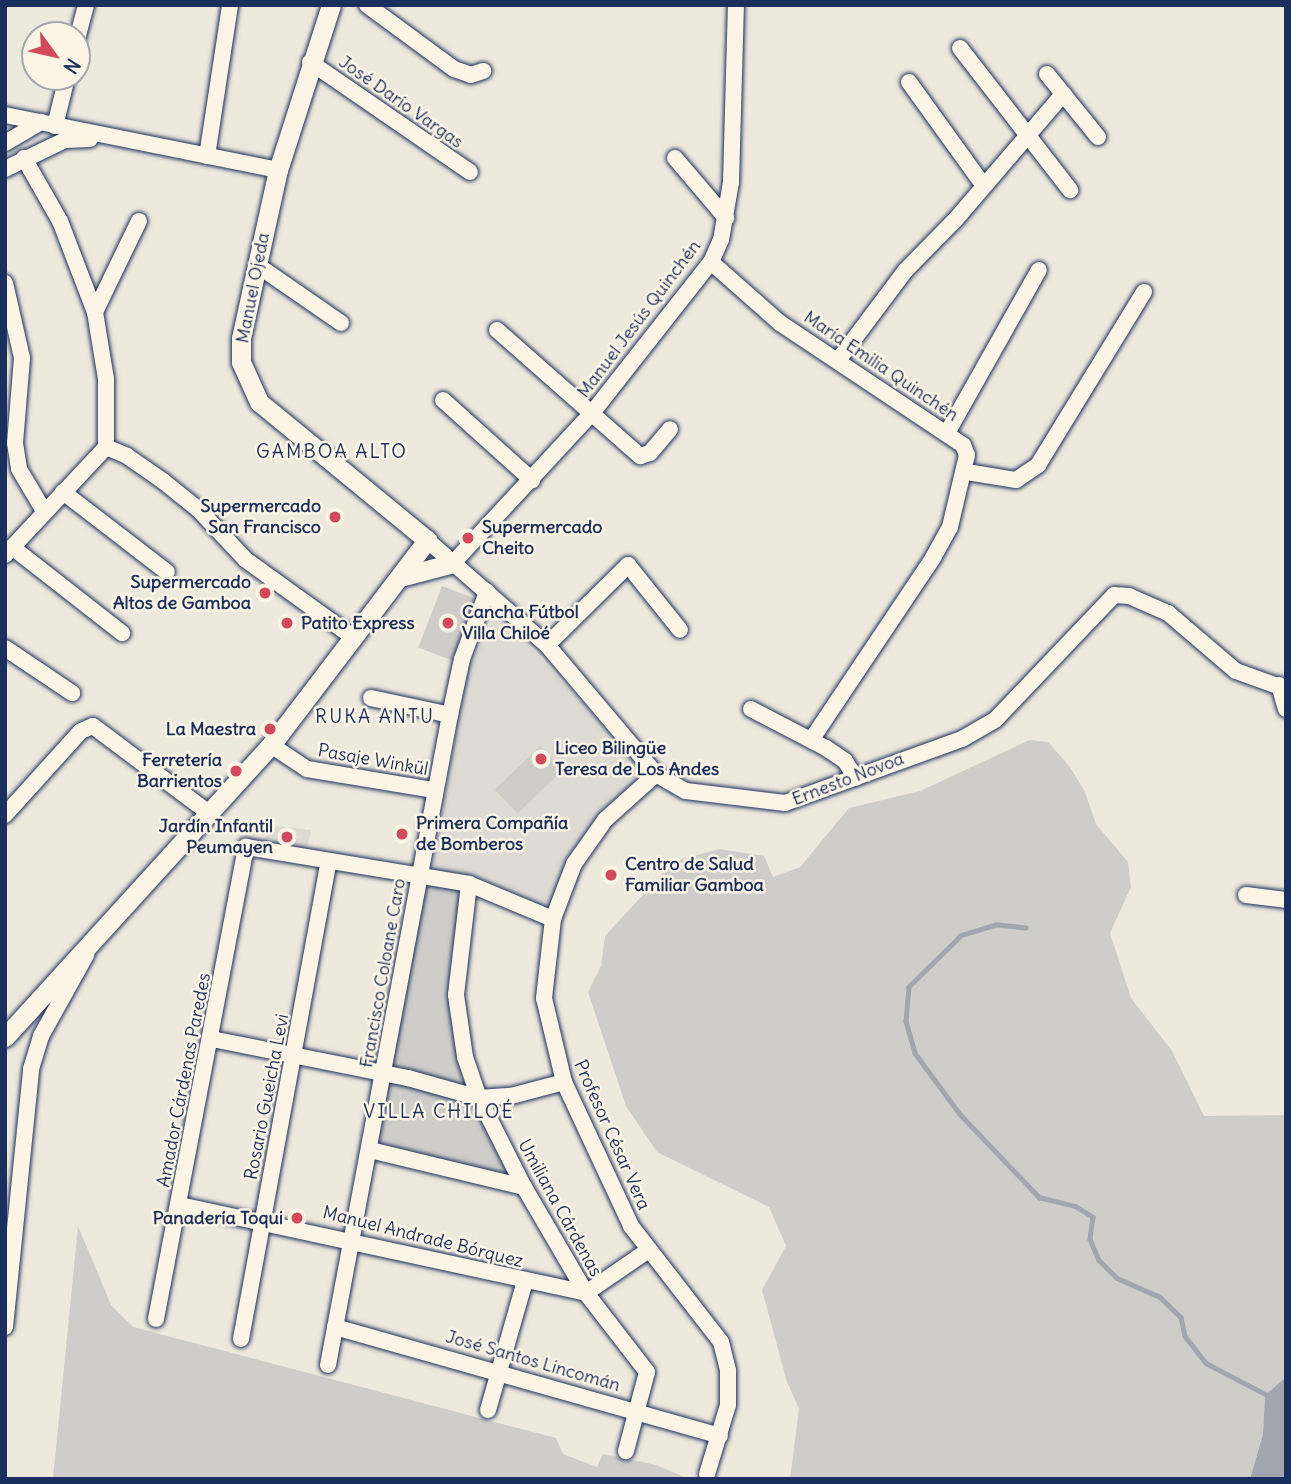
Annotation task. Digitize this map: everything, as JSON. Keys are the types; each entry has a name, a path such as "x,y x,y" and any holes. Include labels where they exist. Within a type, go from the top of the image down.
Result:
{"street":[{"path":"207,156 230,5"},
{"name":"Manuel Ojeda","path":"331,5 310,62 278,170 241,338 242,362 253,392 271,412 394,512"},
{"path":"367,5 454,69 471,75 483,71"},
{"name":"Manuel Jesús Quinchén","path":"453,563 592,413 711,262 726,218 733,153 736,5"},
{"path":"960,48 1070,190"},
{"name":"José Darío Vargas","path":"310,62 470,172"},
{"path":"1047,74 1098,137"},
{"path":"909,82 984,186"},
{"path":"5,143 48,124 61,91"},
{"path":"839,359 905,271 984,186 1063,94"},
{"path":"5,115 278,170"},
{"path":"5,169 65,140 121,139"},
{"path":"24,158 60,221 95,312 106,379 106,447 9,551 122,633"},
{"path":"675,158 726,218"},
{"path":"95,312 139,220"},
{"name":"María Emilia Quinchén","path":"711,262 780,323 839,359 947,433 966,450 967,472"},
{"path":"257,265 341,323"},
{"path":"947,433 1039,270"},
{"path":"5,283 22,358 15,443 19,469 44,511"},
{"path":"811,740 933,558 950,527 967,472 1016,480 1038,465 1144,292"},
{"path":"497,330 640,456 650,453 670,429"},
{"path":"443,400 532,480"},
{"path":"106,447 127,456 163,481 198,509 246,560 354,638"},
{"path":"62,492 167,572"},
{"path":"394,512 406,537 400,577"},
{"name":"Ernesto Novoa","path":"394,512 547,645 656,774 676,789 785,803 962,739 996,719 1114,596 1129,596 1168,612 1236,671 1282,687"},
{"path":"5,1037 91,947 271,745 427,540"},
{"path":"400,577 453,563"},
{"path":"547,645 628,565 680,630"},
{"name":"Francisco Coloane Caro","path":"328,1365 370,1150 434,790 462,659 487,592"},
{"path":"5,648 72,693"},
{"path":"1282,687 1286,709"},
{"path":"371,698 450,715"},
{"path":"751,709 845,761 856,778"},
{"path":"5,816 81,731 93,726 210,814"},
{"name":"Pasaje Winkül","path":"271,745 307,769 434,790"},
{"name":"Profesor César Vera","path":"656,774 605,820 583,849 553,919 544,998 564,1082 647,1251 707,1320 720,1342 729,1382 720,1436 707,1474"},
{"name":"Amador Cárdenas Paredes","path":"156,1319 212,1039 246,847 329,861"},
{"path":"329,861 469,884 553,919"},
{"name":"Rosario Gueicha Levi","path":"241,1339 296,1054 329,861"},
{"name":"Umiliana Cárdenas","path":"469,884 456,995 459,1032 479,1098 524,1187 586,1293 647,1372 626,1451"},
{"path":"1246,895 1286,900"},
{"path":"5,1327 11,1216 35,1053 91,947"},
{"path":"212,1039 384,1073 479,1098 511,1096 564,1082"},
{"path":"370,1150 524,1187"},
{"name":"Manuel Andrade Bórquez","path":"180,1205 351,1238 525,1282 586,1293"},
{"path":"586,1293 647,1251"},
{"path":"488,1409 525,1282"},
{"name":"José Santos Lincomán","path":"335,1327 500,1370 720,1436"}],"shaded area":[{"name":"Cancha Fútbol Villa Chiloé","path":"442,586 479,600 456,662 418,648"},
{"name":"Liceo Bilingüe Teresa de Los Andes","path":"494,616 503,618 645,771 592,824 570,855 549,908 484,880 432,869 467,673"},
{"path":"1030,740 1048,742 1070,767 1085,792 1096,824 1128,862 1131,887 1110,933 1131,998 1172,1051 1204,1116 1286,1115 1286,1377 1265,1395 1263,1434 1250,1479 790,1479 799,1409 787,1382 762,1290 786,1246 769,1207 657,1152 626,1106 588,992 601,966 605,936 673,862 719,849 764,856 773,877 800,867 849,808 920,791"},
{"path":"540,746 563,770 518,814 495,790"},
{"name":"Jardín Infantil Peumayen","path":"277,826 311,830 306,854 257,845"},
{"path":"422,879 466,885 457,1036 520,1184 371,1149"},
{"path":"78,1226 111,1305 133,1327 556,1438 563,1454 597,1467 603,1454 656,1465 690,1479 53,1479"},
{"path":"1286,1377 1286,1479 1250,1479 1263,1434 1265,1395"}],"waterway":[{"path":"1026,928 996,925 961,936 909,987 906,1021 915,1053 960,1114 1039,1197 1075,1206 1093,1217 1090,1239 1099,1260 1117,1278 1160,1297 1181,1317 1185,1336 1206,1363 1269,1396"}],"place":[{"name":"Supermercado San Francisco","path":"335,517"},
{"name":"Supermercado Cheito","path":"468,538"},
{"name":"Supermercado Altos de Gamboa","path":"265,593"},
{"name":"Patito Express","path":"287,623"},
{"name":"Cancha Fútbol Villa Chiloé","path":"448,623"},
{"name":"La Maestra","path":"270,729"},
{"name":"Liceo Bilingüe Teresa de Los Andes","path":"541,759"},
{"name":"Ferretería Barrientos","path":"236,771"},
{"name":"Primera Compañía de Bomberos","path":"402,834"},
{"name":"Jardín Infantil Peumayen","path":"287,837"},
{"name":"Centro de Salud Familiar Gamboa","path":"611,875"},
{"name":"Panadería Toqui","path":"297,1218"}],"district":[{"name":"GAMBOA ALTO","path":"332,452"},
{"name":"RUKA ANTU","path":"375,717"},
{"name":"VILLA CHILOÉ","path":"439,1112"}]}
